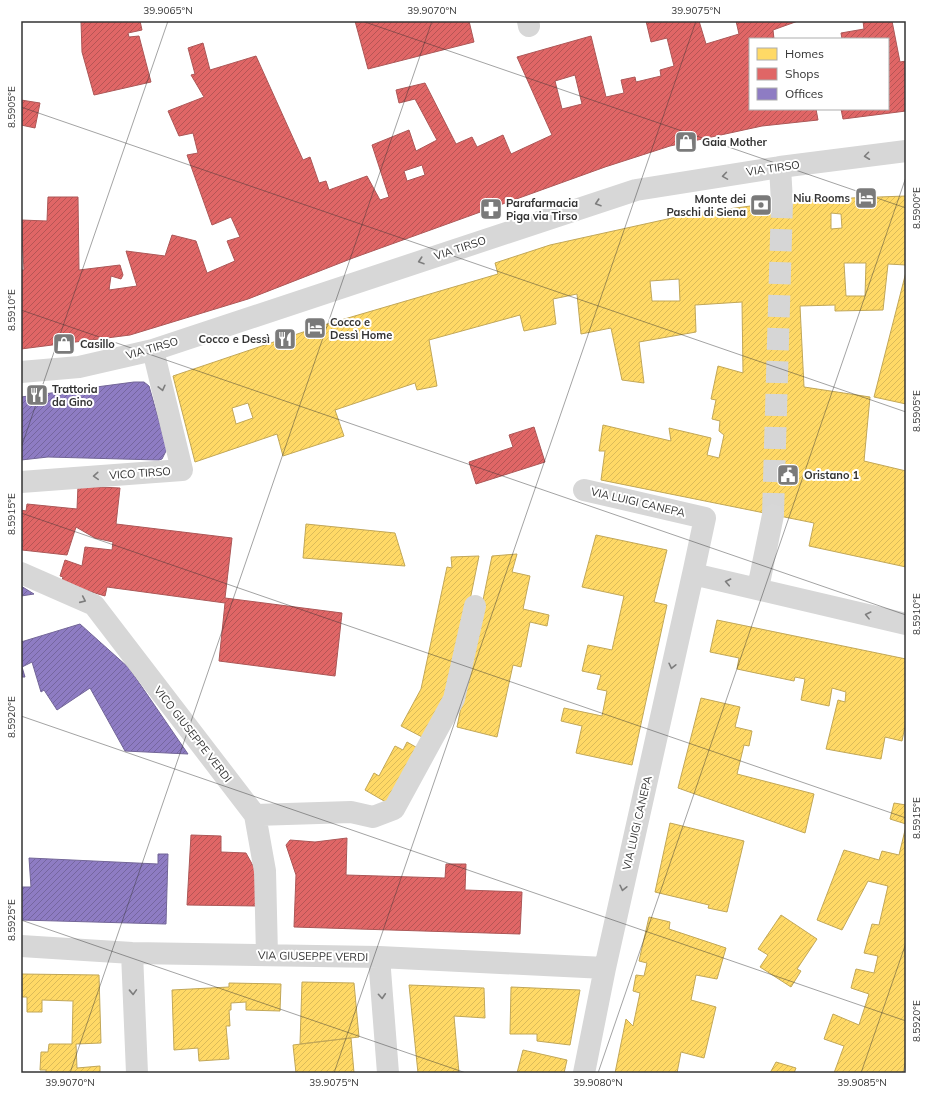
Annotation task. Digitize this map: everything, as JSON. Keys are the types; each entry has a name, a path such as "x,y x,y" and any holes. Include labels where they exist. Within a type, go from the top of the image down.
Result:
{"street":[{"name":"VIA TIRSO","path":"21,372 79,367 153,350 636,190 780,167 906,151"},
{"path":"780,167 782,202"},
{"name":"VICO TIRSO","path":"21,482 182,470 153,350"},
{"name":"VIA LUIGI CANEPA","path":"584,490 705,518 605,968 584,1073"},
{"path":"758,588 773,515"},
{"name":"VICO GIUSEPPE VERDI","path":"21,573 94,605 255,815 265,871 267,955"},
{"path":"693,574 758,588 906,624"},
{"path":"255,815 351,812 373,817 394,810 454,699 474,606"},
{"name":"VIA GIUSEPPE VERDI","path":"21,946 132,953 379,957 605,968"},
{"path":"132,953 137,1073"},
{"path":"379,957 388,1073"}],"building: Homes":[{"path":"906,196 906,265 888,264 883,310 835,311 835,305 800,306 804,387 870,397 864,461 906,471 906,567 809,546 814,523 601,480 605,451 599,451 603,425 671,441 669,428 711,438 707,455 719,458 724,435 719,431 720,421 712,419 716,400 711,399 718,366 743,373 742,302 695,305 696,332 639,342 644,383 622,380 611,328 581,334 577,294 553,299 556,324 524,331 520,315 429,340 437,386 417,390 415,383 335,410 344,436 283,456 277,434 195,462 173,376 324,325 498,274 495,263 550,245 690,214 796,200","holes":["831,213 841,214 842,228 831,229","844,263 866,263 865,296 846,296","679,279 680,301 652,301 650,281","248,403 253,418 236,424 232,408"]},
{"path":"906,272 906,404 874,397"},
{"path":"306,524 395,533 405,566 303,558"},
{"path":"596,535 667,550 654,602 667,605 632,765 576,753 582,726 561,721 564,708 602,716 607,691 597,689 601,675 582,671 588,645 612,650 624,596 582,587"},
{"path":"517,554 512,572 530,576 523,609 549,615 547,626 530,622 521,667 513,665 497,737 457,727 492,556"},
{"path":"479,556 450,698 426,739 401,726 421,689 447,567 452,568 451,557"},
{"path":"717,620 906,659 906,721 902,741 885,737 881,759 826,749 838,700 845,702 846,692 832,688 829,706 801,700 805,679 795,677 794,681 737,669 739,658 710,652"},
{"path":"701,698 740,707 735,727 752,731 749,746 744,745 737,774 814,794 805,833 678,788"},
{"path":"407,742 421,750 391,805 365,790 374,773 379,776 395,746 403,750"},
{"path":"894,803 906,805 906,824 890,819"},
{"path":"670,823 744,841 727,912 708,908 709,905 655,892"},
{"path":"906,826 906,1060 903,1073 834,1073 844,1046 824,1039 833,1014 859,1025 869,994 851,988 856,969 874,973 878,956 864,953 872,924 879,925 888,886 868,881 842,930 817,920 844,850 879,860 882,851 899,855"},
{"path":"781,915 817,939 797,969 801,971 791,987 760,967 768,955 758,949"},
{"path":"649,917 670,922 669,929 726,948 717,979 696,975 691,1000 716,1007 704,1058 681,1052 677,1073 615,1073 626,1019 633,1026 640,993 633,991 636,975 644,976 647,963 639,961"},
{"path":"21,974 99,975 101,1043 76,1044 77,1068 100,1066 100,1073 46,1073 46,1070 40,1070 41,1052 48,1052 49,1044 72,1044 73,1001 42,1000 42,1012 27,1012 27,997 21,997"},
{"path":"302,982 354,983 359,1037 300,1044"},
{"path":"229,983 281,984 280,1011 246,1010 246,1002 231,1003 231,1010 229,1010 230,1026 226,1026 229,1059 199,1061 198,1048 174,1050 172,990 229,987"},
{"path":"409,985 484,988 485,1018 454,1016 459,1073 418,1073"},
{"path":"511,987 580,990 570,1045 537,1041 537,1034 510,1034"},
{"path":"351,1038 354,1073 296,1073 293,1045"},
{"path":"523,1050 567,1060 564,1073 517,1073"},
{"path":"776,1062 796,1068 794,1073 770,1073"}],"building: Shops":[{"path":"81,21 140,21 142,30 128,33 129,37 139,36 151,82 94,95 82,52"},
{"path":"355,21 469,21 474,42 368,69"},
{"path":"646,21 699,21 706,44 739,34 736,21 798,21 773,30 774,38 749,38 749,110 816,110 818,120 762,126 670,146 605,167 353,258 248,299 130,335 21,349 21,270 24,270 21,220 47,221 48,197 78,197 79,270 120,265 123,275 121,279 111,276 109,290 137,286 126,251 165,256 172,235 196,241 207,273 235,261 227,241 240,237 231,217 212,225 187,155 198,153 193,133 179,136 168,111 204,97 191,75 195,74 188,48 203,43 210,70 256,56 303,160 310,157 319,183 326,181 329,190 367,176 380,200 389,197 372,145 409,130 416,151 437,140 415,99 399,103 396,90 425,83 456,144 472,137 477,147 503,135 511,154 552,135 517,57 591,36 606,97 624,93 621,80 635,77 636,82 661,76 660,70 674,66 667,38 651,42","holes":["575,75 582,104 562,109 555,81","422,165 425,175 407,181 404,171"]},
{"path":"863,21 892,21 900,62 906,61 906,111 843,119 841,110 889,110 889,38 842,38 841,33 864,29"},
{"path":"21,100 40,103 35,128 21,125"},
{"path":"534,427 545,462 476,484 469,462 513,447 509,435"},
{"path":"78,486 120,488 116,524 232,538 225,598 342,613 335,676 219,661 225,603 107,587 105,596 61,583 63,577 60,576 65,560 82,566 85,547 112,550 113,542 95,538 76,527 67,555 22,550 23,541 21,541 21,510 26,511 27,504 77,509"},
{"path":"191,835 221,836 221,852 246,853 257,873 257,906 187,905"},
{"path":"347,838 346,875 445,878 446,864 466,864 465,890 522,892 520,934 294,927 296,875 286,845 290,840 315,842"}],"building: Offices":[{"path":"134,382 144,382 149,386 167,449 162,459 48,457 21,460 21,397"},
{"path":"21,586 34,594 21,596"},
{"path":"80,624 129,668 188,754 125,751 90,688 57,710 44,690 41,692 32,662 22,667 25,677 21,677 21,642"},
{"path":"158,854 168,854 166,924 21,920 21,887 31,887 29,858 158,864"}],"tunnel":[{"path":"773,515 782,202"}],"place":[{"name":"Gaia Mother","path":"686,142"},
{"name":"Niu Rooms","path":"866,198"},
{"name":"Monte dei Paschi di Siena","path":"761,205"},
{"name":"Parafarmacia Piga via Tirso","path":"491,209"},
{"name":"Cocco e Dessì Home","path":"315,328"},
{"name":"Cocco e Dessì","path":"285,339"},
{"name":"Casillo","path":"64,344"},
{"name":"Trattoria da Gino","path":"37,395"},
{"name":"Oristano 1","path":"788,475"}]}
